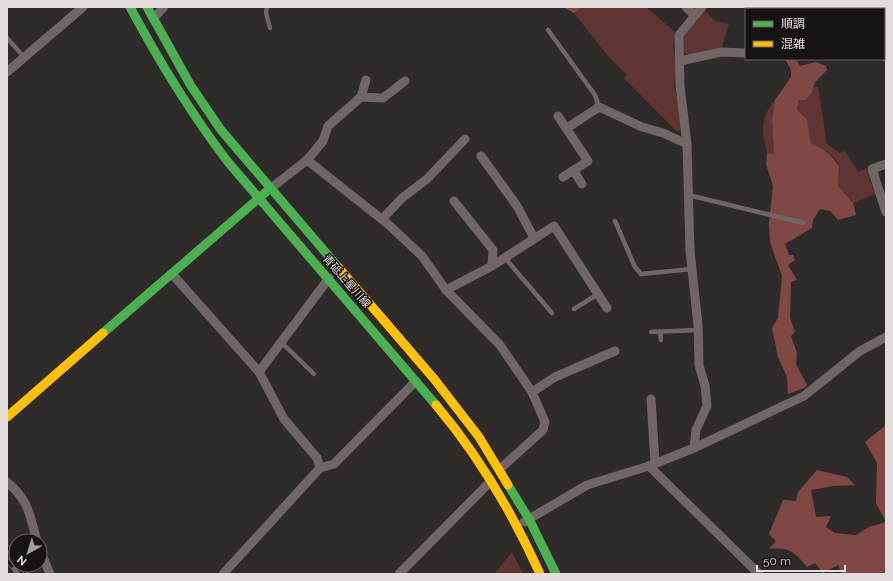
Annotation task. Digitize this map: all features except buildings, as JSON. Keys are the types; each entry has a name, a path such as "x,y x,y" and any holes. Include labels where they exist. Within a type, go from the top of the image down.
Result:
{"main road":[{"name":"青砥上星川線","path":"130,7 163,68 196,120 259,198 329,278 462,436 518,526 540,574"},
{"name":"青砥上星川線","path":"147,7 152,19 191,86 221,130 435,380 479,437 500,469 529,519 556,574"},
{"path":"7,417 172,275 270,188"}],"street":[{"path":"7,72 83,7"},
{"path":"152,19 164,7"},
{"path":"686,7 694,15"},
{"path":"694,448 696,430 707,406 705,386 699,365 698,330 692,269 687,144 680,86 679,35 702,7"},
{"path":"680,61 721,52 745,53"},
{"path":"270,188 307,160 323,141 328,126 361,97 366,80"},
{"path":"361,97 383,98 405,81"},
{"path":"567,128 599,107 642,127 663,133 687,144"},
{"path":"558,116 588,161 563,177"},
{"path":"382,219 402,198 427,179 465,139"},
{"path":"481,156 517,206 534,238"},
{"path":"307,160 382,219 422,256 446,290 500,345 532,392 545,422 543,430 500,469"},
{"path":"886,164 872,168 886,212"},
{"path":"574,170 582,184"},
{"path":"454,201 493,250 492,266"},
{"path":"446,290 492,266 554,226 607,308"},
{"path":"172,275 259,372 284,420 317,458 320,468"},
{"path":"259,372 329,278"},
{"path":"518,526 587,485 652,464 694,448 804,396 860,351 886,337"},
{"path":"532,392 555,377 615,351"},
{"path":"222,574 320,468 334,464 416,381"},
{"path":"651,399 652,464 758,574"},
{"path":"7,482 20,493 30,513 35,533"},
{"path":"399,574 490,482"}],"lane":[{"path":"267,7 266,13 270,28"},
{"path":"548,30 595,95 599,107"},
{"path":"7,38 24,58"},
{"path":"688,195 804,223"},
{"path":"615,221 635,267 641,274 692,269"},
{"path":"505,258 552,313"},
{"path":"574,309 598,294"},
{"path":"651,332 698,330"},
{"path":"660,332 661,340"},
{"path":"281,342 314,374"}],"shaded area":[{"path":"563,7 583,7 574,13"},
{"path":"583,7 646,7 675,32 673,47 677,66 674,85 682,121 680,131 676,131 624,78 627,75 608,56 574,13"},
{"path":"704,10 715,21 729,24 722,47 689,56 683,52 684,35"},
{"path":"786,60 797,60 800,66 816,62 826,66 827,70 815,82 812,92 806,100 799,100 797,110 807,119 811,144 827,152 839,166 838,186 853,203 856,215 838,220 830,211 820,209 813,220 812,228 785,244 789,255 793,255 795,260 788,265 797,280 791,282 790,317 795,332 791,336 797,353 796,364 807,385 804,388 788,394 787,377 778,357 772,328 778,318 782,276 770,242 769,223 773,186 766,164 767,153 774,154 772,119 775,100 791,77 791,70"},
{"path":"814,87 818,87 827,144 840,153 845,151 858,172 866,168 875,194 853,203 838,186 839,166 835,159 819,147 811,144 807,119 797,110 797,106 804,97 812,92"},
{"path":"775,100 772,119 774,154 767,153 763,125 766,113"},
{"path":"886,425 886,522 876,503 877,463 865,442"},
{"path":"817,470 847,477 855,485 833,486 811,490 816,517 831,516 826,527 835,533 856,535 869,527 886,522 886,574 842,574 838,565 823,573 815,563 807,567 791,551 769,549 776,541 769,534 783,500 796,501 798,492"},
{"path":"512,552 523,574 494,574"}],"railway":[{"path":"7,560 18,574"}],"traffic: fast":[{"path":"130,7 152,48 200,124 228,162 436,405"},
{"path":"147,7 191,86 221,130 338,267"},
{"path":"103,333 266,192"},
{"path":"508,485 529,519 556,574"}],"traffic: slow":[{"path":"338,267 435,380 479,437 508,485"},
{"path":"7,417 103,333"},
{"path":"436,405 467,444 494,486 518,529 540,574"}]}
